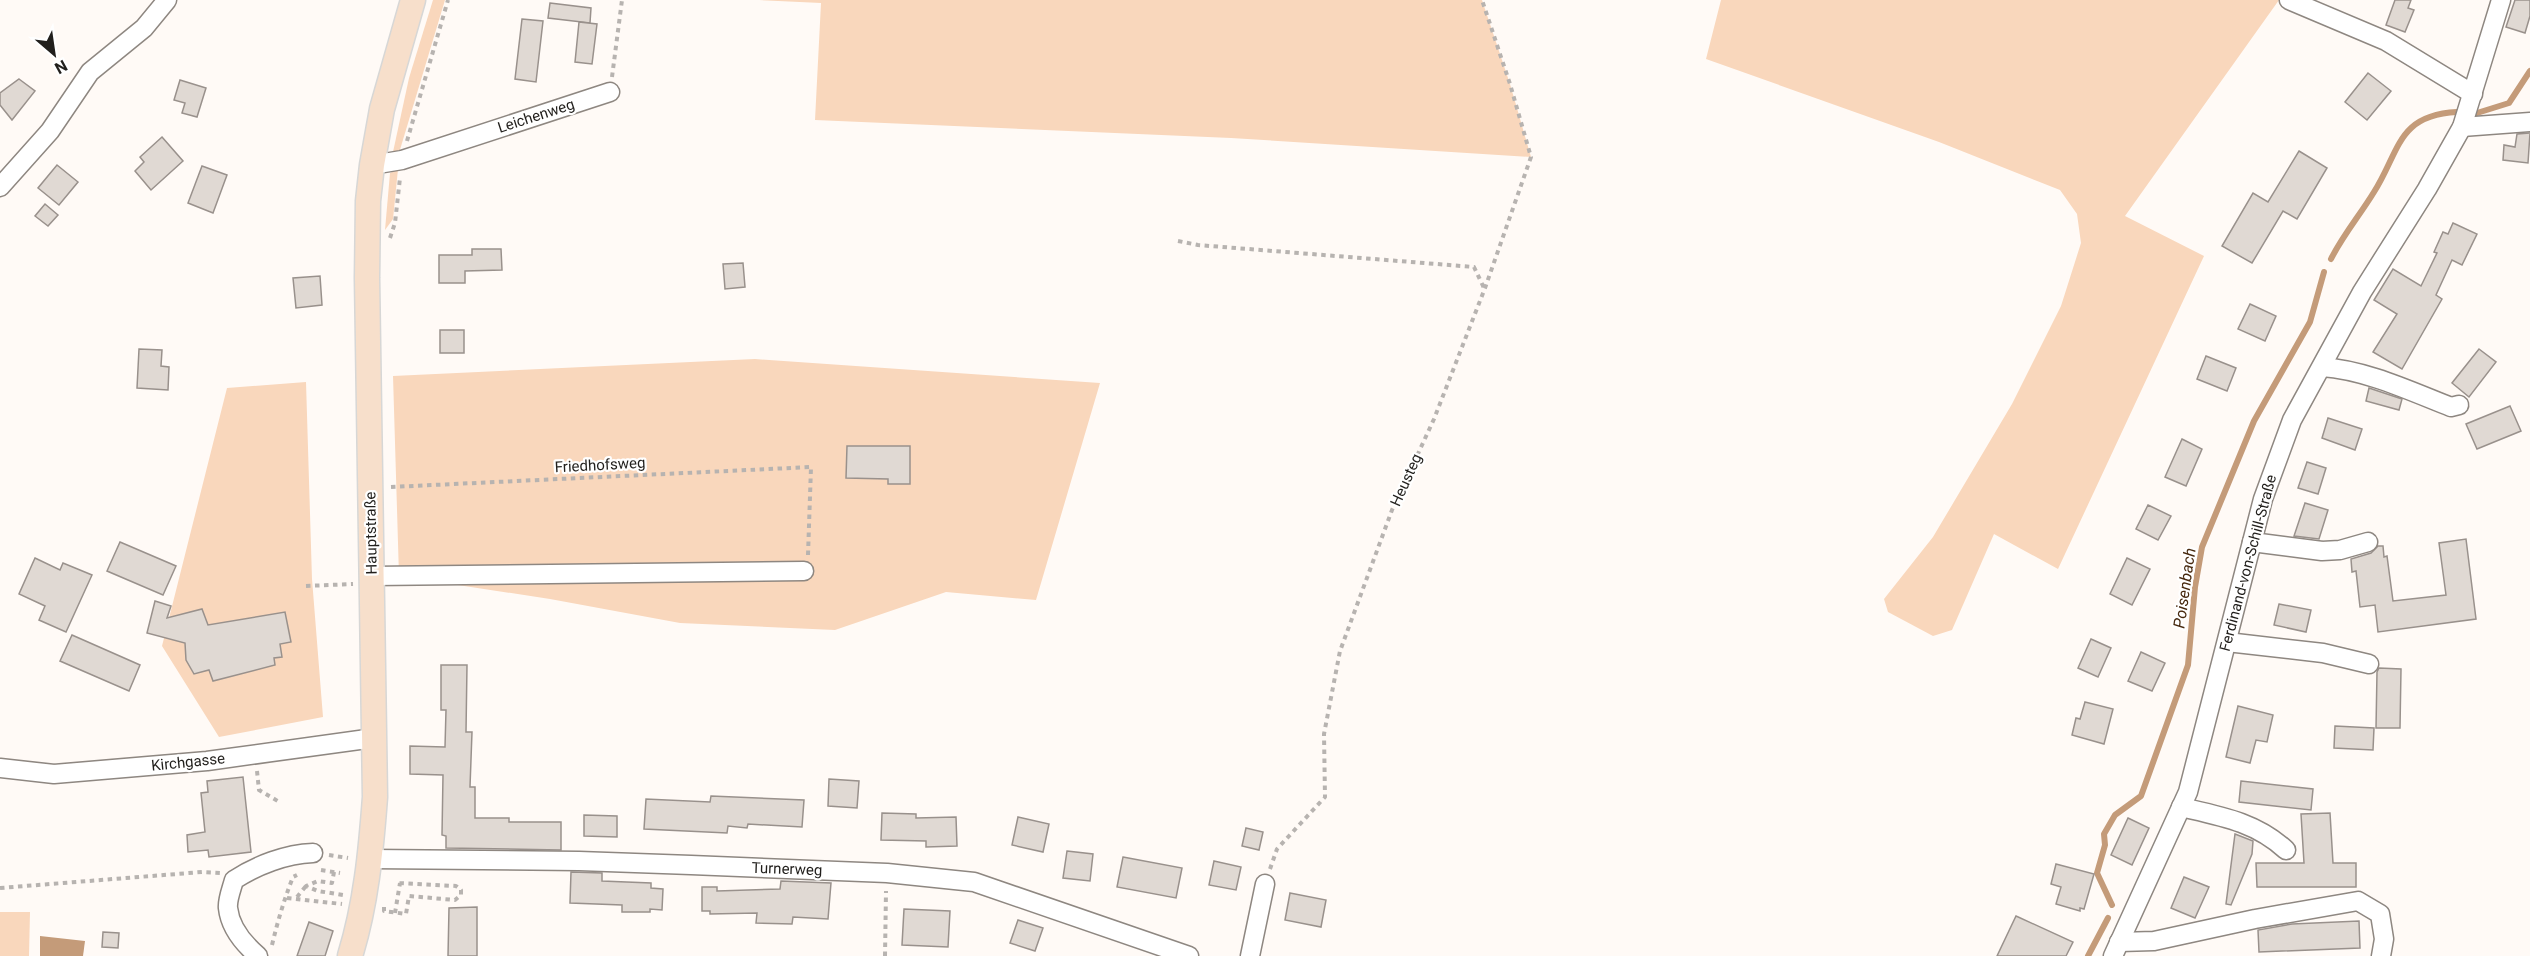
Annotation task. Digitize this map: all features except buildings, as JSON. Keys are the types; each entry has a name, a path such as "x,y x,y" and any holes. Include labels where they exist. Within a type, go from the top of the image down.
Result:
{"main road":[{"name":"Hauptstraße","path":"350,956 359,925 371,859 375,797 367,240 372,165 382,109 413,0"}],"street":[{"path":"0,187 50,131 90,72 144,28 167,0"},
{"path":"2289,0 2386,41 2473,94"},
{"name":"Ferdinand-von-Schill-Straße","path":"2116,949 2188,792 2263,499 2292,420 2362,292 2427,189 2462,127 2501,0"},
{"name":"Leichenweg","path":"372,165 402,160 610,92"},
{"path":"2462,127 2530,122"},
{"path":"2322,367 2335,368 2388,383 2451,407 2459,405"},
{"path":"2252,542 2322,551 2340,550 2368,542"},
{"path":"372,580 806,569"},
{"path":"2227,642 2323,653 2369,664"},
{"name":"Kirchgasse","path":"0,768 54,774 207,762 374,738"},
{"path":"2181,807 2241,821 2271,836 2286,850"},
{"path":"263,954 246,945 235,929 227,907 234,880 262,866 299,854 313,861"},
{"name":"Turnerweg","path":"371,859 579,861 887,873 974,882 1190,956"},
{"path":"1250,956 1265,884"},
{"path":"2116,949 2255,919 2358,901 2380,914 2384,939 2381,956"}],"path":[{"path":"389,240 395,223 402,160 448,0"},
{"path":"610,92 622,0"},
{"name":"Heusteg","path":"1265,884 1277,849 1325,797 1324,734 1340,651 1392,510 1434,419 1485,288 1531,157 1482,0"},
{"path":"1178,241 1207,246 1474,267 1485,288"},
{"name":"Friedhofsweg","path":"390,488 811,466 806,569"},
{"path":"390,476 391,498"},
{"path":"306,586 372,580"},
{"path":"255,755 259,790 280,803"},
{"path":"313,861 348,858 347,867"},
{"path":"313,861 340,873"},
{"path":"263,954 272,948 282,903 287,898 293,877 303,871"},
{"path":"0,888 202,872 222,873 234,880"},
{"path":"296,898 306,886 318,881 332,883 334,872"},
{"path":"885,956 887,873"},
{"path":"398,883 456,886 461,890 461,895 454,900 409,896 406,914 395,913 398,883"},
{"path":"306,886 318,891 344,895 345,886"},
{"path":"287,898 342,904"}],"shaded area":[{"path":"433,0 445,0 399,153 393,152 409,78"},
{"path":"759,0 1482,0 1531,157 1231,138 815,120 821,3"},
{"path":"1721,0 2279,0 2125,216 2204,256 2058,569 1994,534 1952,630 1933,636 1888,612 1884,599 1933,537 2012,404 2061,306 2081,243 2077,214 2060,190 1939,142 1706,59"},
{"path":"398,169 393,219 385,230 390,173"},
{"path":"755,359 1100,383 1036,600 946,592 835,630 680,623 550,599 399,576 393,376"},
{"path":"306,382 312,579 323,717 219,737 162,646 227,388"},
{"path":"0,912 30,912 29,956 0,956"},
{"path":"40,936 85,941 83,956 40,956"}],"waterway":[{"name":"Poisenbach","path":"2477,113 2509,103 2530,71"},
{"name":"Poisenbach","path":"2331,259 2383,177 2396,149 2411,128 2422,120 2457,112"},
{"name":"Poisenbach","path":"2112,905 2097,873 2105,845 2104,834 2115,815 2141,796 2188,665 2195,587 2202,547 2254,421 2310,322 2324,272"},
{"name":"Poisenbach","path":"2088,956 2108,918"}]}
